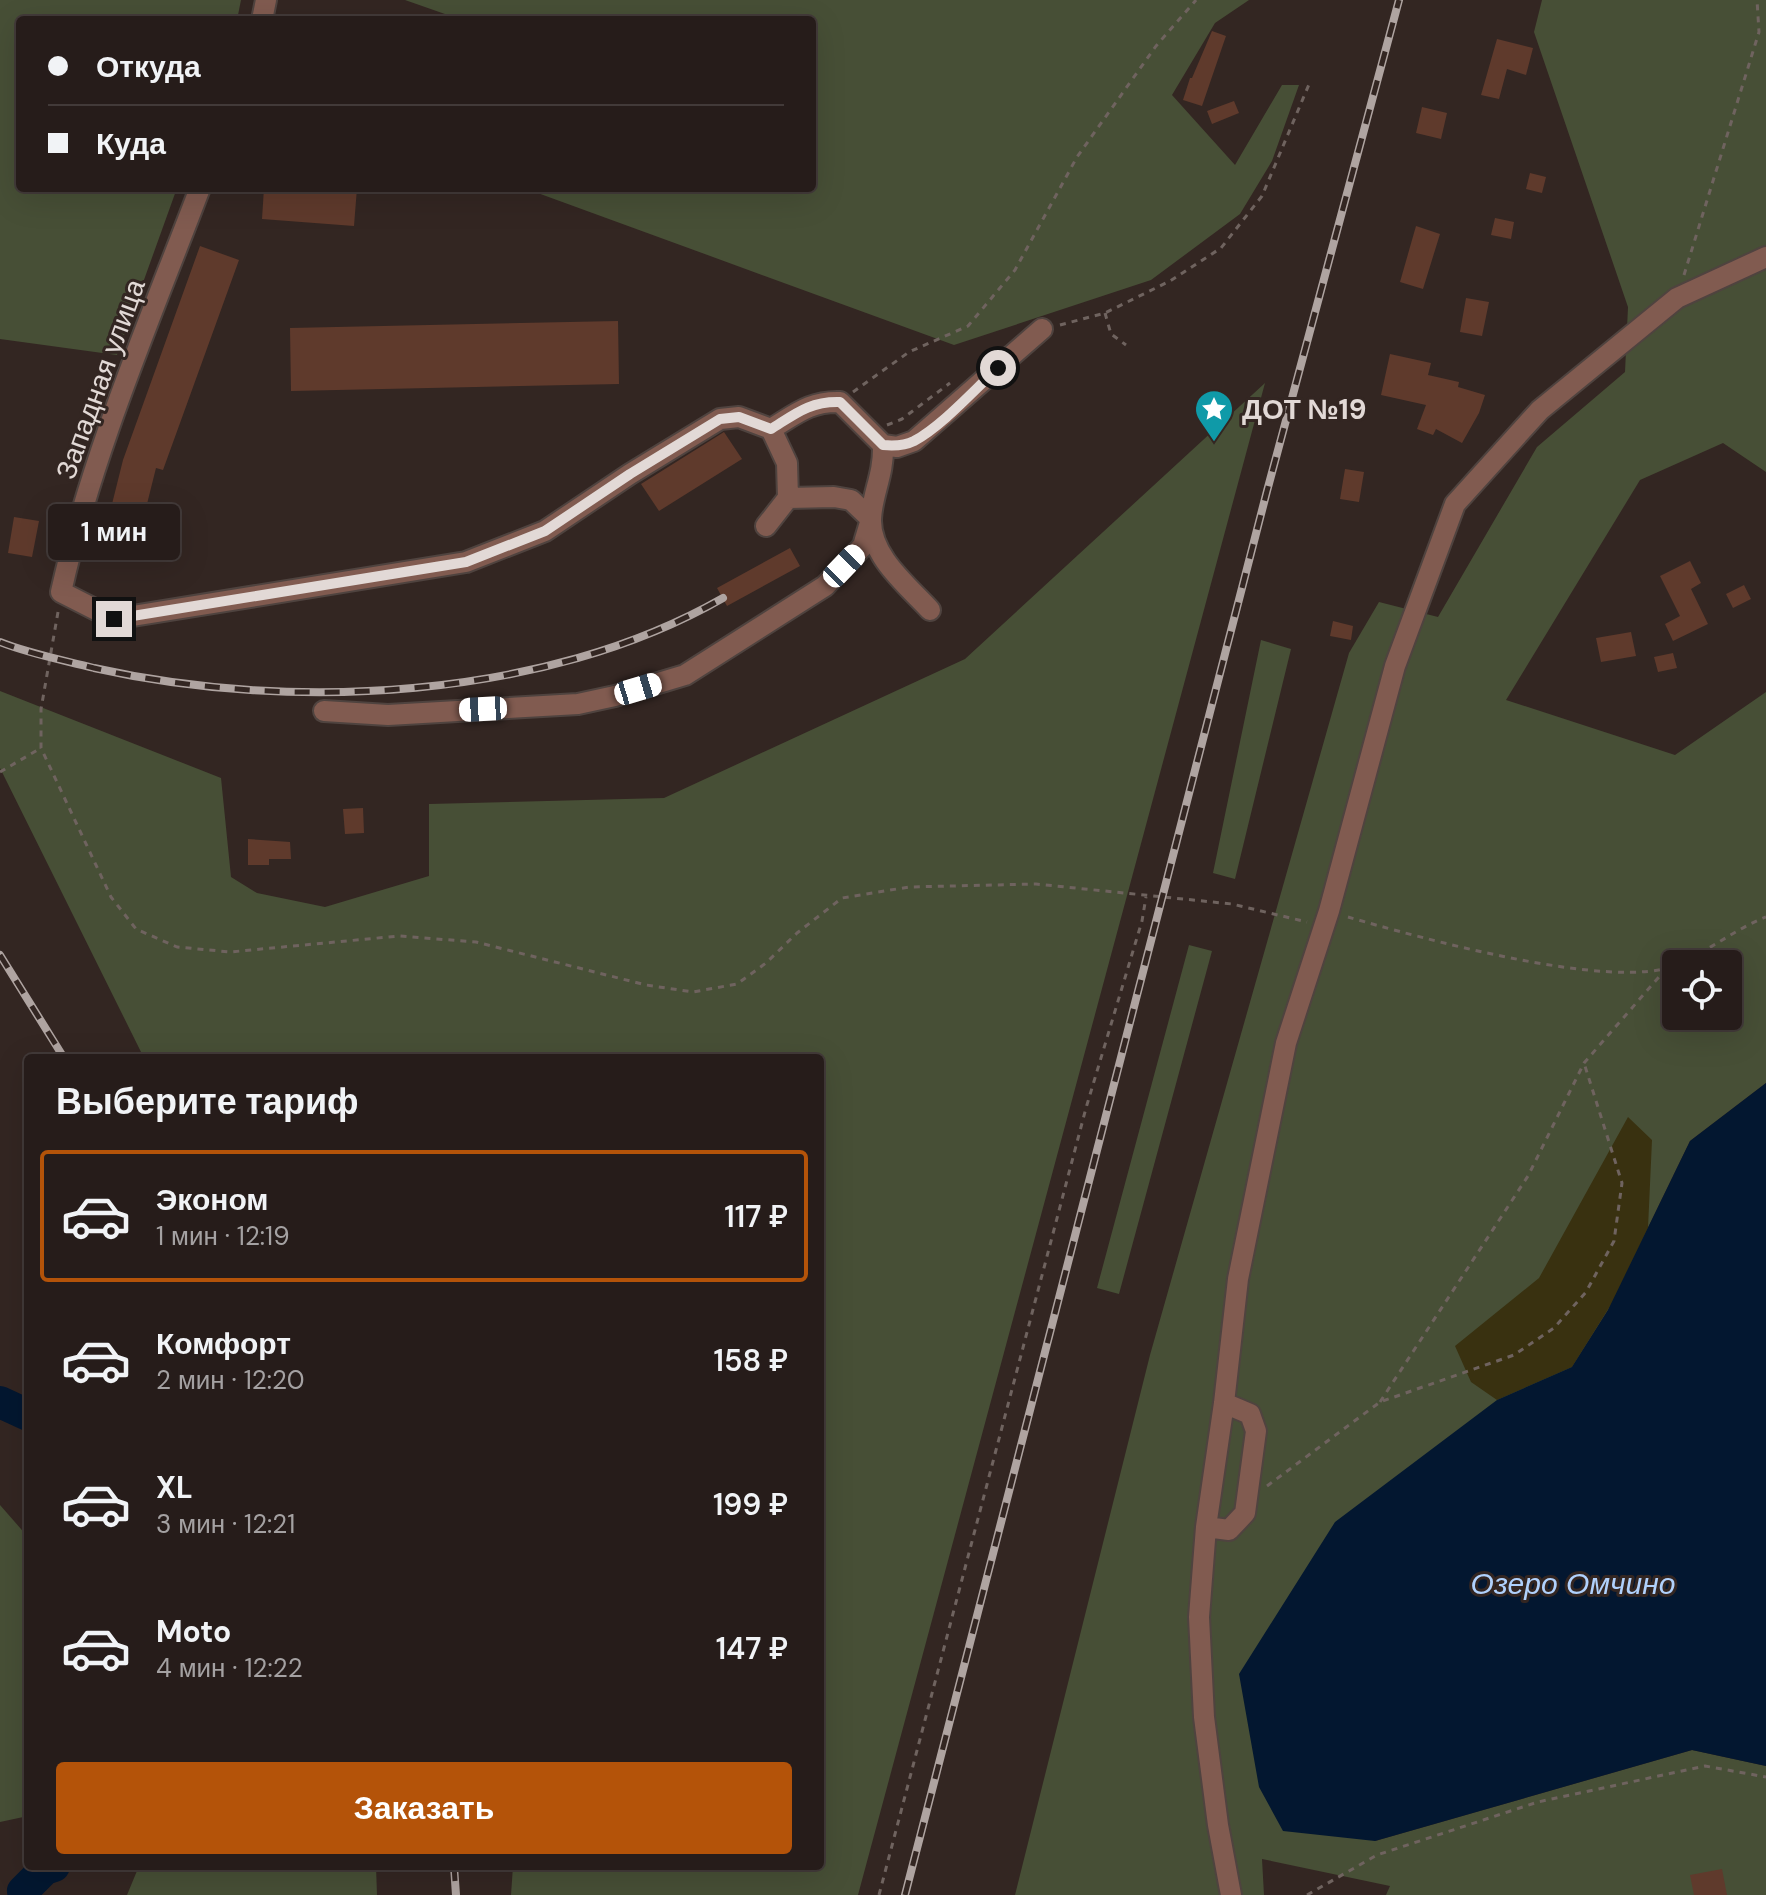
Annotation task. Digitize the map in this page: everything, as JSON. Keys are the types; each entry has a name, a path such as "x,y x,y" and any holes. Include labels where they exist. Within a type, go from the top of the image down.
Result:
{"street":[{"name":"Западная улица","path":"61,592 71,547 121,396 198,192"},
{"path":"1231,1895 1204,1717 1199,1617 1206,1527 1238,1279 1286,1043 1326,918 1395,666 1455,504 1540,410 1677,298 1766,257"},
{"path":"771,429 809,405 821,401 840,402 883,445 897,447 914,441 1042,329"},
{"path":"61,592 114,619 466,562 545,531 720,419 739,417 771,429 787,463 788,498 766,526"},
{"path":"324,711 388,715 578,704 685,675 825,586 863,546 884,466 883,445"},
{"path":"788,498 834,497 851,500 871,519 877,546 890,567 930,610"},
{"path":"1206,1527 1229,1530 1245,1513 1247,1503 1256,1431 1250,1414 1224,1403"}],"path":[{"path":"840,402 909,352 968,326 1015,270 1077,157 1147,58 1196,0"},
{"path":"1677,298 1759,32 1757,0"},
{"path":"1042,329 1105,313 1170,281 1221,248 1262,196 1310,82"},
{"path":"1105,313 1111,334 1126,345"},
{"path":"863,425 887,425 902,419 950,382"},
{"path":"61,592 41,709 41,748 111,897 136,929 177,947 230,952 399,936 445,939 476,942 646,985 693,992 737,984 842,898 909,887 1036,884 1232,904 1326,918 1552,964 1609,972 1662,970"},
{"path":"0,772 41,748"},
{"path":"879,1895 1086,1108 1142,921 1146,897"},
{"path":"1708,950 1738,930 1766,917"},
{"path":"1380,1402 1528,1176 1584,1063 1662,973"},
{"path":"1247,1503 1380,1402 1514,1355 1554,1328 1586,1292 1614,1241 1622,1183 1584,1063"},
{"path":"1307,1895 1377,1855 1538,1802 1705,1766 1766,1777"}],"green space":[{"path":"0,0 241,0 238,16 16,16 16,192 176,192 117,355 0,339"},
{"path":"405,0 1249,0 1215,23 1172,95 1235,165 1282,85 1299,85 1272,161 1240,214 1151,280 954,345 535,192 816,192 816,16 451,16"},
{"path":"1542,0 1766,0 1766,472 1723,443 1640,480 1506,700 1675,755 1766,692 1766,1083 1690,1141 1608,1310 1572,1367 1375,1841 1692,1750 1766,1766 1766,1895 1386,1895 1390,1886 1262,1859 1264,1895 1015,1895 1150,1355 1349,653 1379,602 1438,617 1537,447 1625,372 1628,307 1534,32"},
{"path":"1265,383 858,1895 511,1895 513,1870 824,1870 824,1054 142,1054 0,768 0,691 221,778 231,877 257,893 325,907 429,876 429,804 664,798 965,659"},
{"path":"1261,640 1291,649 1235,879 1213,873"},
{"path":"1189,945 1212,951 1119,1294 1097,1288"},
{"path":"0,1505 24,1532 24,1817 0,1822"},
{"path":"137,1870 376,1870 377,1895 127,1895"}],"sand":[{"path":"1628,1117 1652,1140 1648,1228 1612,1303 1572,1367 1497,1400 1471,1382 1455,1346 1539,1278"}],"water":[{"name":"Озеро Омчино","path":"1766,1083 1766,1766 1692,1750 1375,1841 1283,1831 1259,1787 1239,1674 1335,1522 1497,1400 1572,1367 1608,1310 1690,1141"}],"building":[{"path":"1212,31 1226,36 1202,106 1183,100"},
{"path":"1497,39 1533,48 1526,75 1507,69 1499,99 1481,95"},
{"path":"1234,101 1239,113 1212,124 1207,111"},
{"path":"1422,107 1447,113 1441,139 1416,133"},
{"path":"1530,173 1546,177 1542,193 1526,189"},
{"path":"264,192 357,192 354,226 262,219"},
{"path":"1495,218 1514,222 1511,239 1491,235"},
{"path":"1416,226 1440,234 1423,289 1400,282"},
{"path":"200,246 239,260 163,470 156,468 135,552 102,544 123,460"},
{"path":"1466,298 1489,302 1482,336 1460,332"},
{"path":"618,321 619,384 291,391 290,328"},
{"path":"1390,354 1431,363 1428,375 1459,382 1458,387 1485,395 1462,443 1436,429 1433,435 1417,429 1426,405 1381,395"},
{"path":"724,432 742,459 659,511 641,484"},
{"path":"1345,469 1364,472 1359,502 1340,499"},
{"path":"14,517 39,521 32,557 8,553"},
{"path":"790,548 800,566 727,606 717,588"},
{"path":"1690,561 1701,583 1691,589 1708,624 1673,641 1665,624 1680,616 1660,576"},
{"path":"1744,585 1751,599 1733,608 1726,594"},
{"path":"1333,621 1353,626 1351,640 1330,636"},
{"path":"1631,632 1636,656 1601,662 1596,638"},
{"path":"1673,653 1677,668 1658,672 1654,657"},
{"path":"363,808 364,833 345,834 343,809"},
{"path":"248,839 290,842 291,859 269,859 269,865 248,865"},
{"path":"1722,1869 1727,1895 1694,1895 1690,1875"}],"waterway":[{"path":"0,1402 24,1413"},
{"path":"24,1895 23,1891 44,1870"}],"railway":[{"path":"905,1895 1267,491 1399,0"},
{"path":"0,642 94,668 170,682 250,690 333,692 416,688 498,677 577,658 653,632 723,598"},
{"path":"0,955 62,1054"},
{"path":"454,1870 456,1895"}],"place":[{"name":"ДОТ №19","path":"1214,443"}],"route":[{"path":"114,619 466,562 545,531 720,419 739,417 771,429 809,405 821,401 840,402 883,445 897,447 914,441 933,427 998,368"}]}
